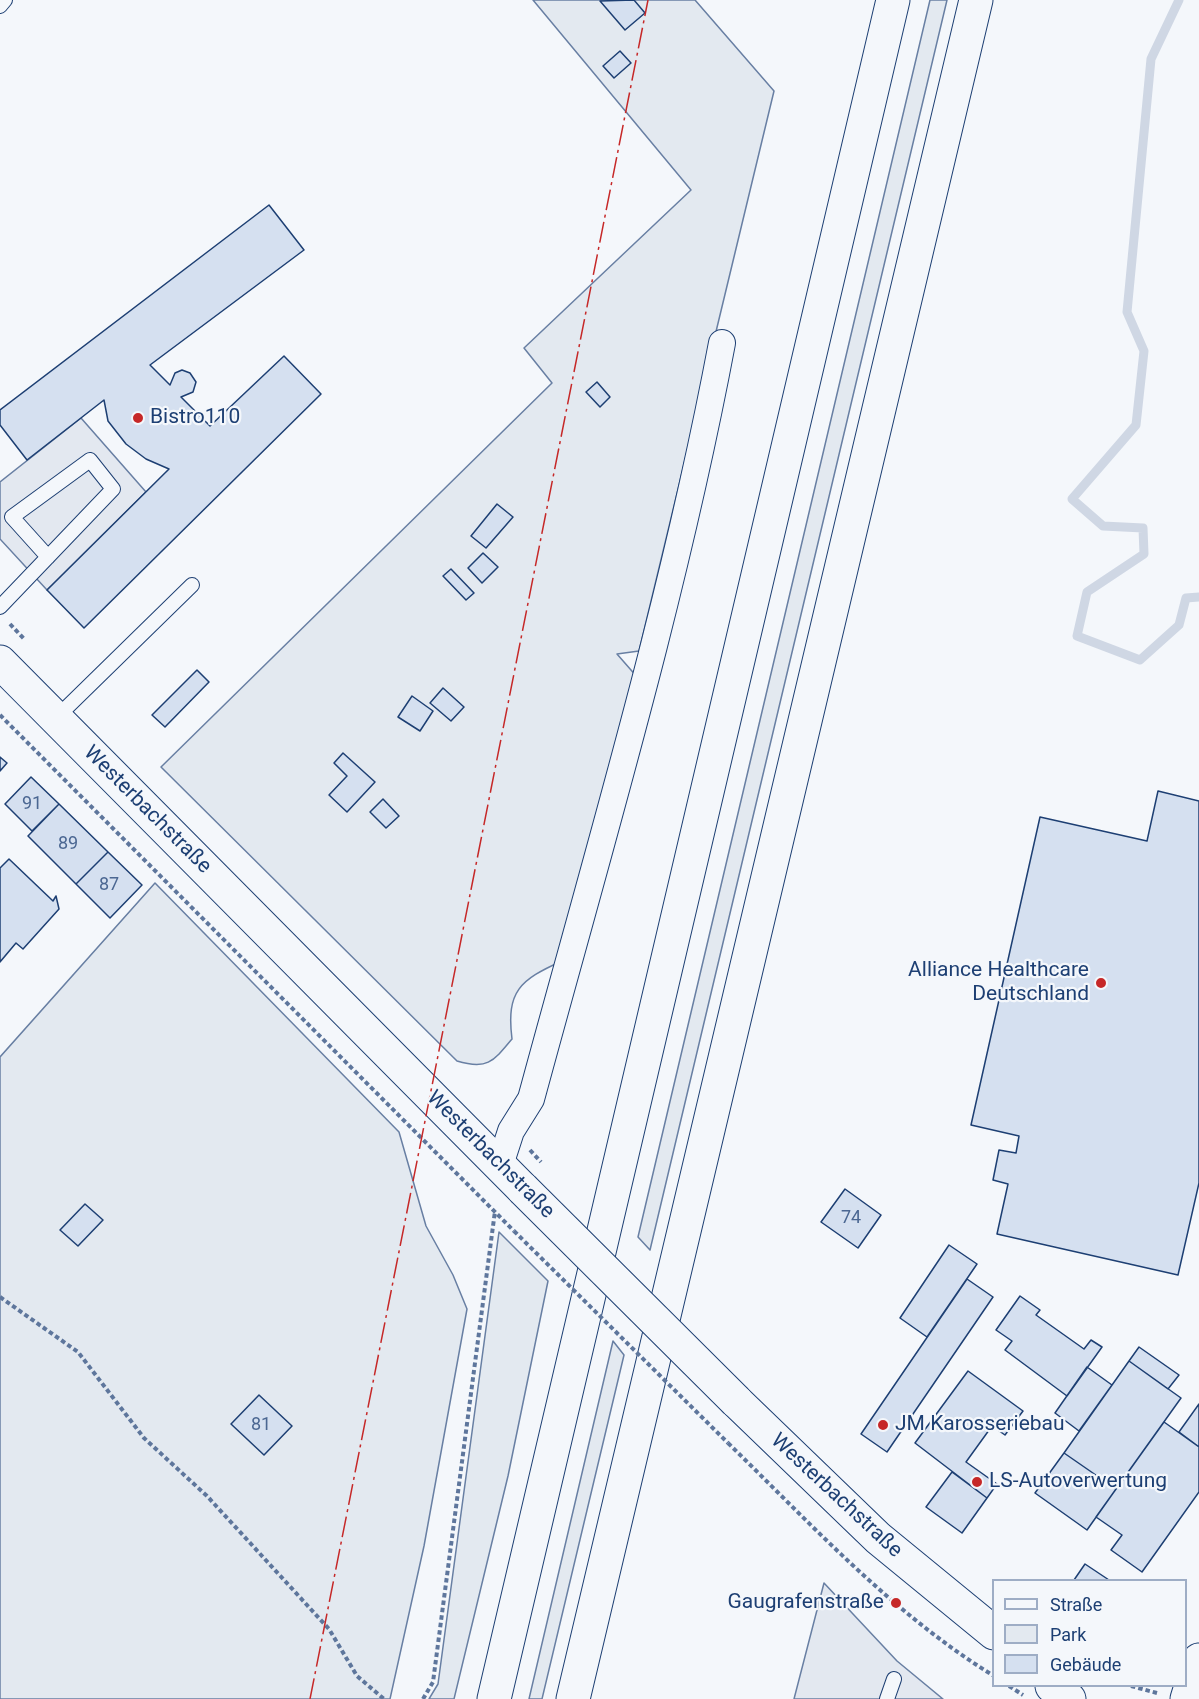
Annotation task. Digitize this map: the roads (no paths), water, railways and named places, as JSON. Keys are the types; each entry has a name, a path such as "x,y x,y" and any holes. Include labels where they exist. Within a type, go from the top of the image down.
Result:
{"main road":[{"path":"494,1699 631,1105 893,0"},
{"path":"573,1699 976,0"},
{"name":"Westerbachstraße","path":"0,662 523,1190 736,1401 878,1538 992,1632"},
{"path":"1187,1660 1199,1650"},
{"path":"1187,1678 1199,1660"},
{"path":"1053,1687 1069,1699"}],"street":[{"path":"500,1165 511,1131 524,1114 531,1099 649,667 703,442 722,343"}],"lane":[{"path":"0,6 6,0"},
{"path":"0,607 48,557 113,489 90,460 12,517 48,557"},
{"path":"56,718 192,585"},
{"path":"887,1699 894,1679"}],"waterway":[{"path":"1179,0 1151,59 1127,312 1144,351 1136,425 1072,499 1103,526 1143,528 1144,554 1087,592 1077,636 1140,660 1179,625 1186,598 1199,597"}],"place":[{"name":"Bistro110","path":"138,418"},
{"name":"Alliance Healthcare Deutschland","path":"1101,983"},
{"name":"JM Karosseriebau","path":"883,1425"},
{"name":"LS-Autoverwertung","path":"977,1482"},
{"name":"Gaugrafenstraße","path":"896,1603"}]}
